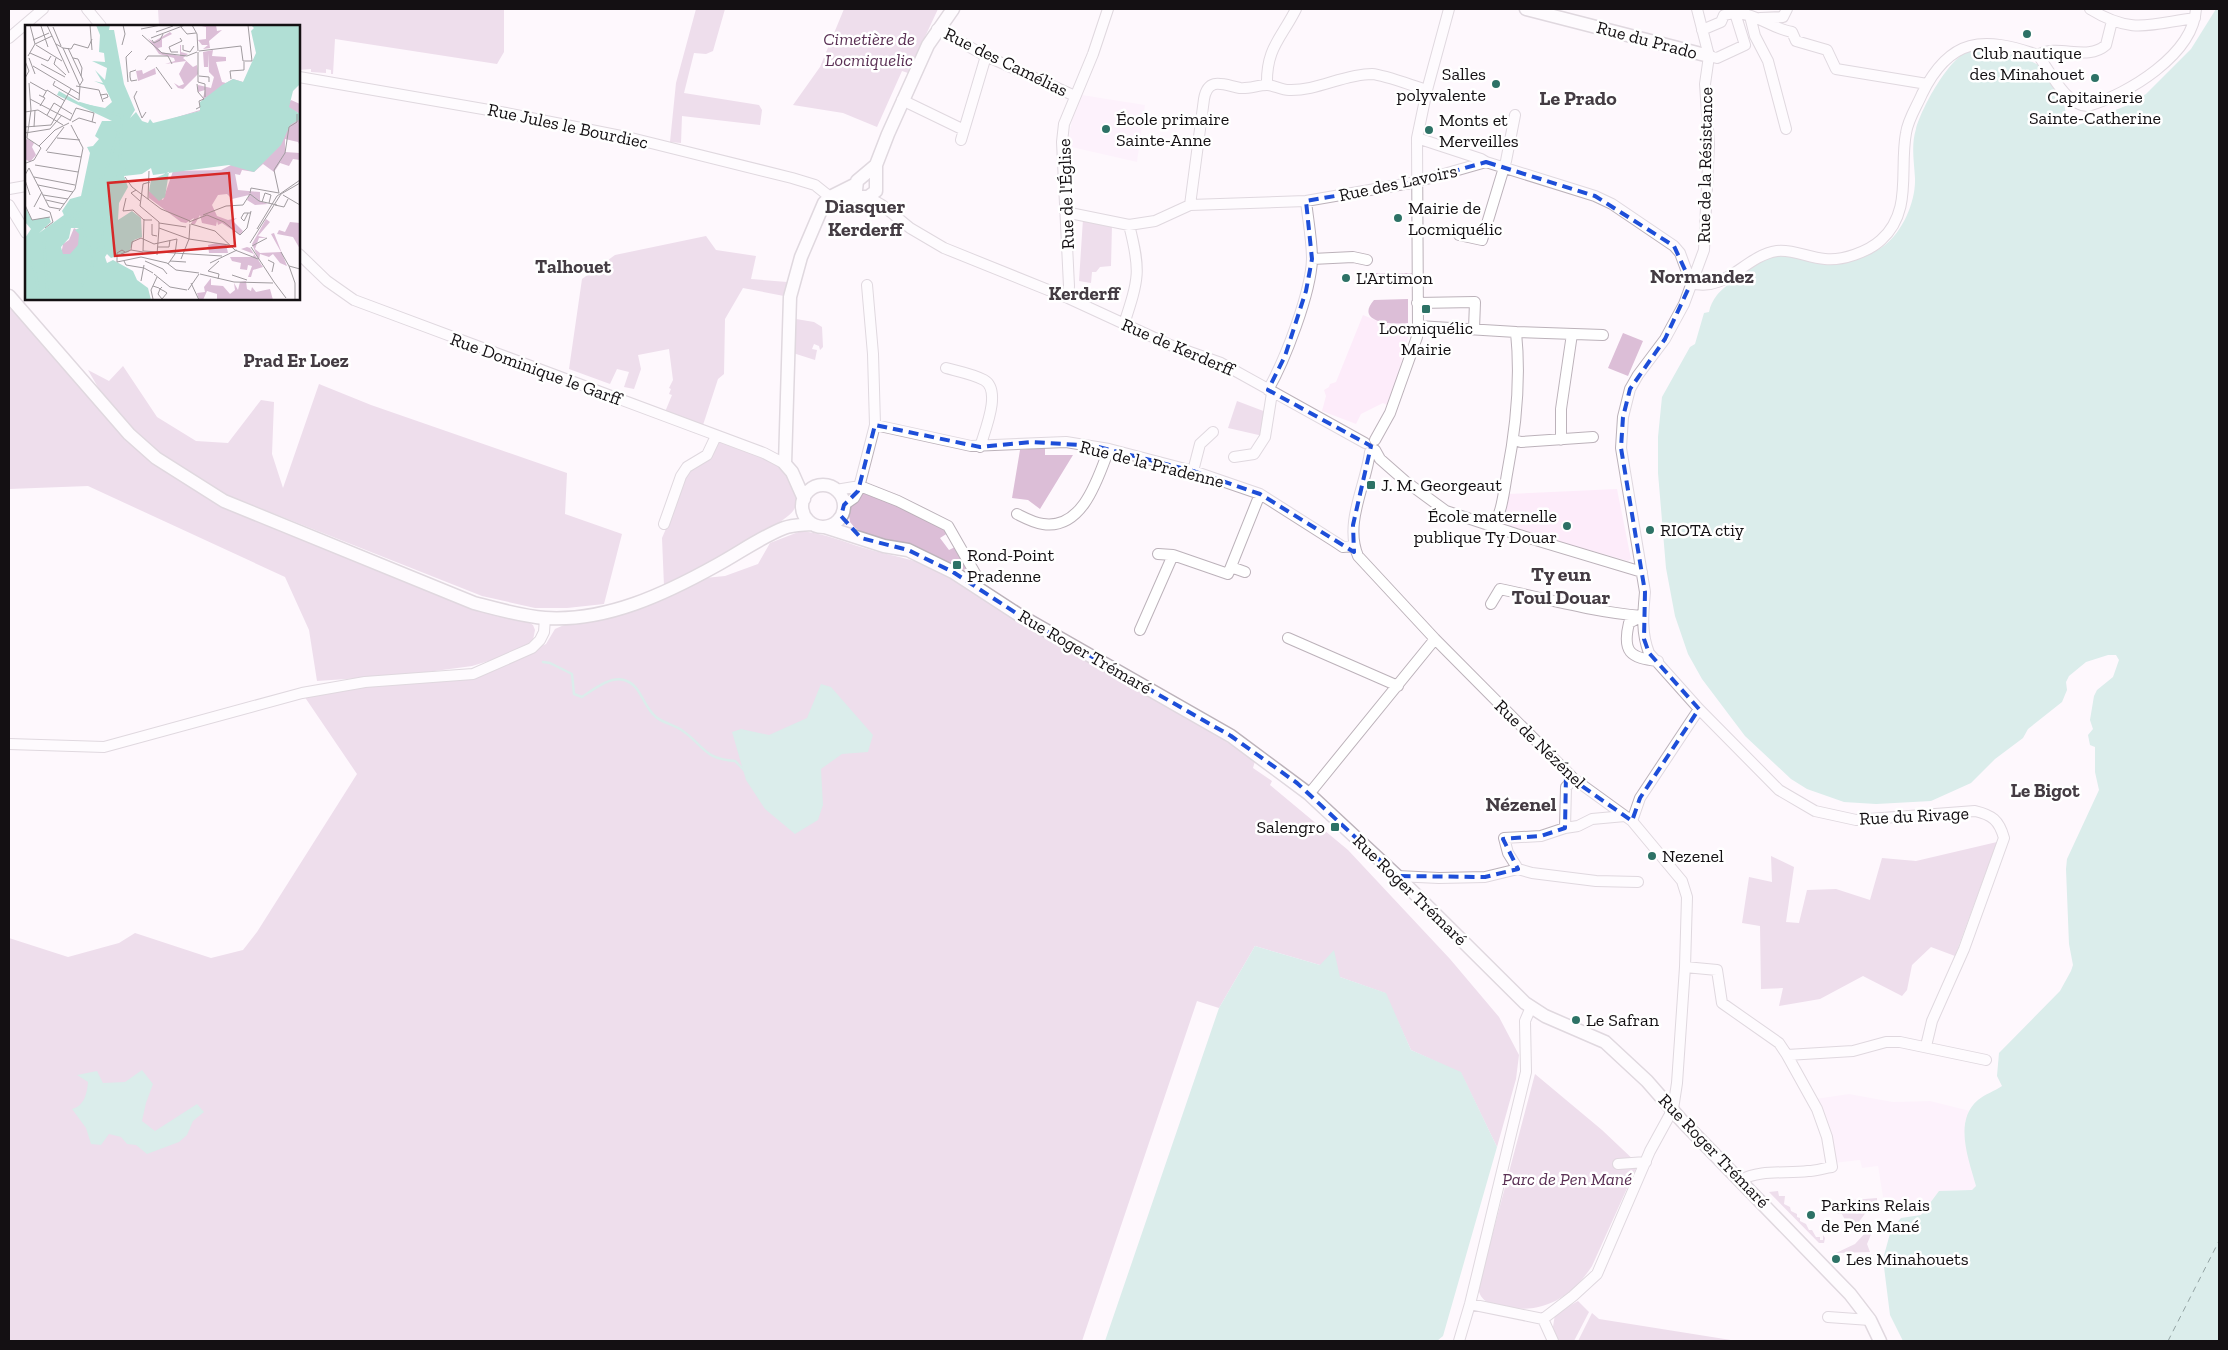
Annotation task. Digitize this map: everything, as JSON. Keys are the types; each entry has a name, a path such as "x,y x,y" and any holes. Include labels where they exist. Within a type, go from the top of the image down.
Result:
{"street":[{"path":"9,38 43,9"},
{"path":"87,9 100,25"},
{"path":"867,188 902,100 937,29 953,9"},
{"name":"Rue de l'Église","path":"1068,298 1062,142 1064,124 1094,54 1108,9"},
{"path":"1267,85 1268,62 1271,52 1296,9"},
{"path":"1354,546 1353,525 1368,470 1371,446 1392,409 1418,326 1417,138 1427,90 1449,9"},
{"name":"Rue du Prado","path":"1526,9 1709,56"},
{"name":"Rue de la Résistance","path":"1642,572 1621,448 1623,417 1630,389 1646,362 1665,340 1684,304 1704,250 1709,144 1705,84 1709,56 1697,9"},
{"path":"1702,30 1721,22 1723,12 1755,17 1784,17 1788,9"},
{"path":"2090,9 2112,21 2139,27 2196,13"},
{"path":"1709,56 1717,58 1745,45 1735,13"},
{"path":"1417,138 1503,168 1595,196 1612,204 1674,246 1680,253 1691,282 1698,285 1714,284 1730,278 1762,256 1777,251 1826,260 1840,259 1867,249 1881,240 1892,227 1899,214 1904,190 1906,132 1927,84 1952,54 1970,45 1995,43 2038,54 2070,100 2088,106 2126,91 2175,52 2188,36 2196,13"},
{"path":"1755,17 1769,25 1792,32 1796,41 1826,50 1836,69 1927,84"},
{"path":"1755,17 1756,36 1768,61 1786,129"},
{"path":"2038,54 2046,50 2093,53 2100,50 2106,45 2112,21"},
{"name":"Rue des Camélias","path":"937,29 986,56 1075,96"},
{"path":"902,100 962,135 986,56"},
{"path":"1190,205 1205,92 1210,86 1218,84 1241,88 1267,85 1289,90 1332,84 1358,76 1374,74 1427,90"},
{"name":"Rue Jules le Bourdiec","path":"300,78 506,113 631,138 792,178 815,186 832,196"},
{"path":"1459,236 1482,240 1516,115"},
{"name":"Rue des Lavoirs","path":"1065,212 1129,225 1155,221 1190,205 1306,201 1416,182 1484,160"},
{"path":"9,189 25,186"},
{"name":"Rue de Kerderff","path":"832,196 867,188 882,205 910,228 944,248 1068,298 1170,345 1221,363 1270,392 1371,446"},
{"path":"832,196 824,203 812,226 794,277 790,296 789,468 803,505 805,518 816,527 825,527 834,523 854,498 860,486 875,425 873,354 867,285"},
{"path":"1234,457 1245,457 1254,454 1265,437 1270,392 1285,356 1306,291 1312,259 1306,201"},
{"path":"9,205 25,231"},
{"path":"1124,324 1137,284 1138,272 1137,255 1129,225"},
{"name":"Rue Dominique le Garff","path":"300,255 327,281 354,300 764,453 789,468"},
{"path":"1312,259 1353,257 1367,260"},
{"path":"9,296 129,434 156,458 187,479 224,501 474,603 505,612 545,618 589,615 614,610 649,598 684,583 785,527 803,505 812,489 817,486 826,486 836,490 841,495 843,510 861,538"},
{"path":"1417,303 1475,302 1474,329"},
{"path":"1418,326 1603,335"},
{"path":"1494,527 1500,514 1514,440 1519,361 1516,332"},
{"path":"1561,440 1561,409 1572,334"},
{"path":"946,368 985,380 991,388 993,397 980,447"},
{"name":"Rue de la Pradenne","path":"875,425 980,447 1031,442 1066,442 1109,449 1193,471 1260,494 1336,543 1344,547 1354,546"},
{"path":"1193,471 1200,444 1213,432"},
{"path":"664,524 681,476 687,467 707,454 716,436"},
{"path":"1514,440 1522,442 1593,437"},
{"path":"1371,446 1380,459 1405,481 1446,511 1642,572 1645,592 1642,616 1644,639 1649,653 1699,709 1640,798 1629,818 1592,819 1578,826 1541,836 1504,838 1508,853 1518,869"},
{"path":"1017,514 1044,524 1064,520 1081,510 1097,480 1109,449"},
{"path":"789,468 817,486"},
{"path":"836,490 860,486 898,501 948,526 976,575"},
{"path":"1158,554 1174,555 1228,574 1260,494"},
{"path":"785,527 810,524"},
{"name":"Rue Roger Trémaré","path":"825,527 908,550 953,572 1019,615 1231,736 1309,794 1397,876 1531,1007 1544,1016 1605,1042 1647,1081 1850,1294 1870,1320 1880,1341"},
{"name":"Rue de Nézénel","path":"1354,546 1358,556 1376,577 1574,779 1629,818 1682,881 1687,898 1685,967 1677,1083 1673,1109 1650,1151 1597,1274 1573,1296 1543,1318"},
{"path":"1140,630 1174,555"},
{"path":"1231,567 1245,572"},
{"path":"1491,604 1500,589 1582,607 1642,616"},
{"path":"1642,616 1629,623 1626,642 1631,652 1638,659 1658,661"},
{"path":"9,744 104,747 302,693 365,682 473,674 532,648 540,640 544,632 545,618"},
{"path":"1288,638 1398,686"},
{"path":"1309,794 1435,639"},
{"name":"Rue du Rivage","path":"1699,709 1779,790 1815,811 1856,820 1974,811 1990,815 2000,823 2004,838 1964,948 1932,1021 1926,1046"},
{"path":"1565,828 1566,787 1574,779"},
{"path":"1397,876 1439,878 1486,877 1518,869 1532,873 1596,881 1638,882"},
{"path":"1685,967 1717,970 1722,1003 1779,1043 1817,1109 1826,1137 1832,1167 1746,1177 1741,1180"},
{"path":"1459,1341 1470,1304 1526,1072 1525,1022 1531,1007"},
{"path":"1787,1055 1853,1051 1886,1042 1900,1042 1986,1060"},
{"path":"1618,1164 1646,1162"},
{"path":"1470,1304 1543,1318 1553,1341"},
{"path":"1828,1317 1870,1320"}],"highlighted area":[{"path":"1486,162 1595,196 1674,246 1691,283 1665,339 1630,389 1623,417 1621,448 1645,592 1644,639 1649,653 1699,709 1640,798 1632,821 1566,775 1565,828 1541,836 1503,839 1518,869 1511,872 1485,877 1397,876 1297,783 1231,736 1019,615 953,572 908,550 861,538 841,516 844,505 858,491 875,425 980,447 1031,442 1095,446 1193,471 1260,494 1354,552 1353,525 1371,446 1268,390 1285,356 1306,291 1312,259 1306,201 1416,182"}],"shaded area":[{"path":"2216,9 2219,9 2219,1341 1903,1341 1890,1315 1883,1259 1891,1230 1901,1218 1921,1215 1939,1191 1972,1190 1976,1186 1965,1141 1966,1119 1970,1109 1978,1100 2002,1086 1997,1076 1999,1053 2060,991 2073,965 2069,944 2067,859 2099,790 2095,772 2095,747 2090,745 2088,735 2093,729 2090,720 2094,696 2097,690 2113,677 2119,660 2116,655 2108,655 2086,662 2069,676 2066,682 2067,690 2062,702 2028,729 2023,738 1995,759 1971,783 1931,801 1876,804 1844,802 1807,789 1791,779 1745,736 1702,679 1688,654 1675,616 1666,568 1658,473 1658,437 1662,397 1690,347 1695,344 1704,313 1709,312 1713,301 1721,290 1745,272 1763,261 1776,256 1789,256 1820,263 1839,263 1858,259 1877,251 1891,239 1903,224 1911,206 1915,187 1914,141 1919,120 1930,97 1946,72 1963,54 1974,49 1981,49 2019,57 2040,66 2061,95 2069,122 2073,121 2076,126 2128,105 2146,94 2191,49"},
{"name":"École primaire Sainte-Anne","path":"1082,95 1145,105 1137,162 1067,146 1072,120"},
{"path":"1363,315 1385,324 1408,323 1409,334 1389,406 1383,403 1361,414 1356,424 1322,411 1326,396 1324,390 1330,384 1336,382"},
{"name":"École maternelle publique Ty Douar","path":"1617,489 1631,559 1628,561 1511,528 1504,513 1508,494"},
{"path":"821,684 831,687 873,735 868,752 842,754 821,769 823,805 818,820 795,834 765,809 746,780 732,732 741,729 769,735 807,718"},
{"path":"1255,946 1320,965 1334,950 1340,977 1386,993 1411,1050 1461,1072 1497,1147 1443,1336 1437,1341 1105,1341 1219,1008"},
{"path":"142,1070 153,1084 142,1121 155,1131 197,1104 204,1112 193,1121 187,1135 179,1142 147,1154 136,1145 127,1144 121,1137 109,1134 101,1145 91,1144 86,1128 72,1109 82,1102 88,1086 88,1082 77,1075 97,1071 103,1083 125,1082"},
{"path":"1849,1094 1893,1102 1930,1101 1970,1111 1965,1122 1966,1145 1976,1186 1972,1190 1939,1191 1927,1206 1912,1205 1897,1208 1883,1197 1878,1166 1862,1168 1860,1160 1834,1163 1815,1099"}],"green space":[{"path":"158,9 504,9 504,52 497,64 335,39 333,74 331,74 331,70 326,69 326,73 311,72 311,69 300,70 300,25 159,25"},
{"path":"696,9 725,9 713,51 706,54 694,53 684,93 759,105 762,110 760,125 682,116 681,143 670,142 676,83"},
{"name":"Cimetière de Locmiquelic","path":"844,9 938,9 908,73 902,71 877,127 843,113 793,105 820,67"},
{"path":"1083,219 1112,225 1111,266 1100,267 1096,272 1092,272 1091,283 1079,281"},
{"path":"706,236 716,250 756,256 751,279 787,282 784,296 743,288 725,319 724,374 718,379 703,425 665,412 672,395 669,394 671,389 669,388 673,380 669,349 638,355 641,369 634,389 624,387 629,372 617,369 610,384 569,369 582,279 615,255"},
{"path":"1369,273 1412,273 1412,280 1369,282"},
{"path":"1408,299 1408,323 1385,323 1372,318 1369,314 1369,308 1374,300"},
{"path":"9,302 156,464 220,506 496,616 527,621 533,625 535,630 533,640 502,657 472,666 405,675 317,681 309,630 285,577 88,486 9,489"},
{"path":"796,319 814,322 822,327 823,347 820,350 819,346 814,344 812,349 817,350 815,360 793,353"},
{"path":"1623,333 1643,341 1628,376 1608,368"},
{"path":"123,366 157,417 196,441 228,443 261,400 274,402 272,454 283,488 319,384 371,405 567,473 565,514 622,534 604,604 567,608 535,608 482,596 222,493 165,458 138,434 103,396 88,370 109,381"},
{"path":"1237,401 1266,412 1263,436 1228,428"},
{"path":"718,441 762,457 784,470 796,489 796,506 785,518 753,539 711,563 664,586 662,538 682,483 690,471 711,458"},
{"path":"1045,447 1045,455 1073,455 1040,509 1028,500 1012,498 1020,450"},
{"path":"866,490 951,531 940,538 949,550 959,545 970,564 964,570 960,568 960,564 956,561 953,565 919,549 876,539 855,528 850,522 848,510 851,504"},
{"path":"801,531 826,536 932,567 1212,732 1255,761 1253,768 1272,781 1270,785 1348,850 1450,959 1499,1017 1519,1055 1516,1079 1497,1147 1461,1073 1411,1050 1385,993 1340,977 1320,965 1255,946 1219,1008 1197,1001 1082,1341 9,1341 9,938 68,957 119,943 135,933 211,958 243,950 257,932 357,774 302,693 473,674 546,644 555,629 573,621 705,578 725,576 758,564 770,543"},
{"path":"1997,842 1955,956 1931,947 1912,965 1907,990 1902,996 1863,976 1820,999 1779,1006 1783,988 1761,989 1760,926 1742,923 1749,877 1772,882 1771,856 1794,867 1786,922 1799,923 1807,890 1836,889 1870,900 1882,858 1916,861"},
{"name":"Parc de Pen Mané","path":"1535,1074 1602,1130 1638,1164 1592,1266 1584,1278 1564,1296 1553,1302 1528,1309 1515,1309 1489,1303 1481,1297 1478,1289"},
{"path":"1778,1191 1779,1196 1785,1196 1784,1204 1797,1214 1800,1221 1806,1224 1809,1230 1812,1230 1816,1237 1820,1237 1820,1240 1823,1240 1823,1235 1825,1238 1824,1243 1819,1243 1769,1192"},
{"path":"1877,1198 1877,1203 1867,1211 1852,1231 1849,1230 1848,1220 1845,1220 1842,1214 1838,1214 1829,1202"},
{"path":"1868,1230 1872,1232 1867,1244 1870,1252 1836,1253 1855,1244"},
{"path":"1578,1301 1589,1312 1574,1341 1556,1341 1553,1327 1555,1314"},
{"path":"1592,1313 1599,1319 1737,1341 1578,1341"}],"waterway":[{"path":"543,662 550,663 572,674 574,694 582,697 602,684 613,680 619,679 630,683 635,686 656,717 683,731 710,755 735,761 745,771"}],"ferry route":[{"path":"2168,1341 2219,1241"}],"place":[{"name":"Club nautique des Minahouet","path":"2027,34"},
{"name":"Capitainerie Sainte-Catherine","path":"2095,78"},
{"name":"Salles polyvalente","path":"1496,84"},
{"name":"École primaire Sainte-Anne","path":"1106,129"},
{"name":"Monts et Merveilles","path":"1429,130"},
{"name":"Mairie de Locmiquélic","path":"1398,218"},
{"name":"L'Artimon","path":"1346,278"},
{"name":"Locmiquélic Mairie","path":"1426,309"},
{"name":"J. M. Georgeaut","path":"1371,485"},
{"name":"École maternelle publique Ty Douar","path":"1567,526"},
{"name":"RIOTA ctiy","path":"1650,530"},
{"name":"Rond-Point Pradenne","path":"957,565"},
{"name":"Salengro","path":"1335,827"},
{"name":"Nezenel","path":"1652,856"},
{"name":"Le Safran","path":"1576,1020"},
{"name":"Parkins Relais de Pen Mané","path":"1811,1215"},
{"name":"Les Minahouets","path":"1836,1259"}],"district":[{"name":"Le Prado","path":"1578,98"},
{"name":"Diasquer Kerderff","path":"865,218"},
{"name":"Talhouet","path":"573,266"},
{"name":"Normandez","path":"1702,276"},
{"name":"Kerderff","path":"1084,293"},
{"name":"Prad Er Loez","path":"296,360"},
{"name":"Ty eun Toul Douar","path":"1561,586"},
{"name":"Le Bigot","path":"2045,790"},
{"name":"Nézenel","path":"1521,804"}]}
